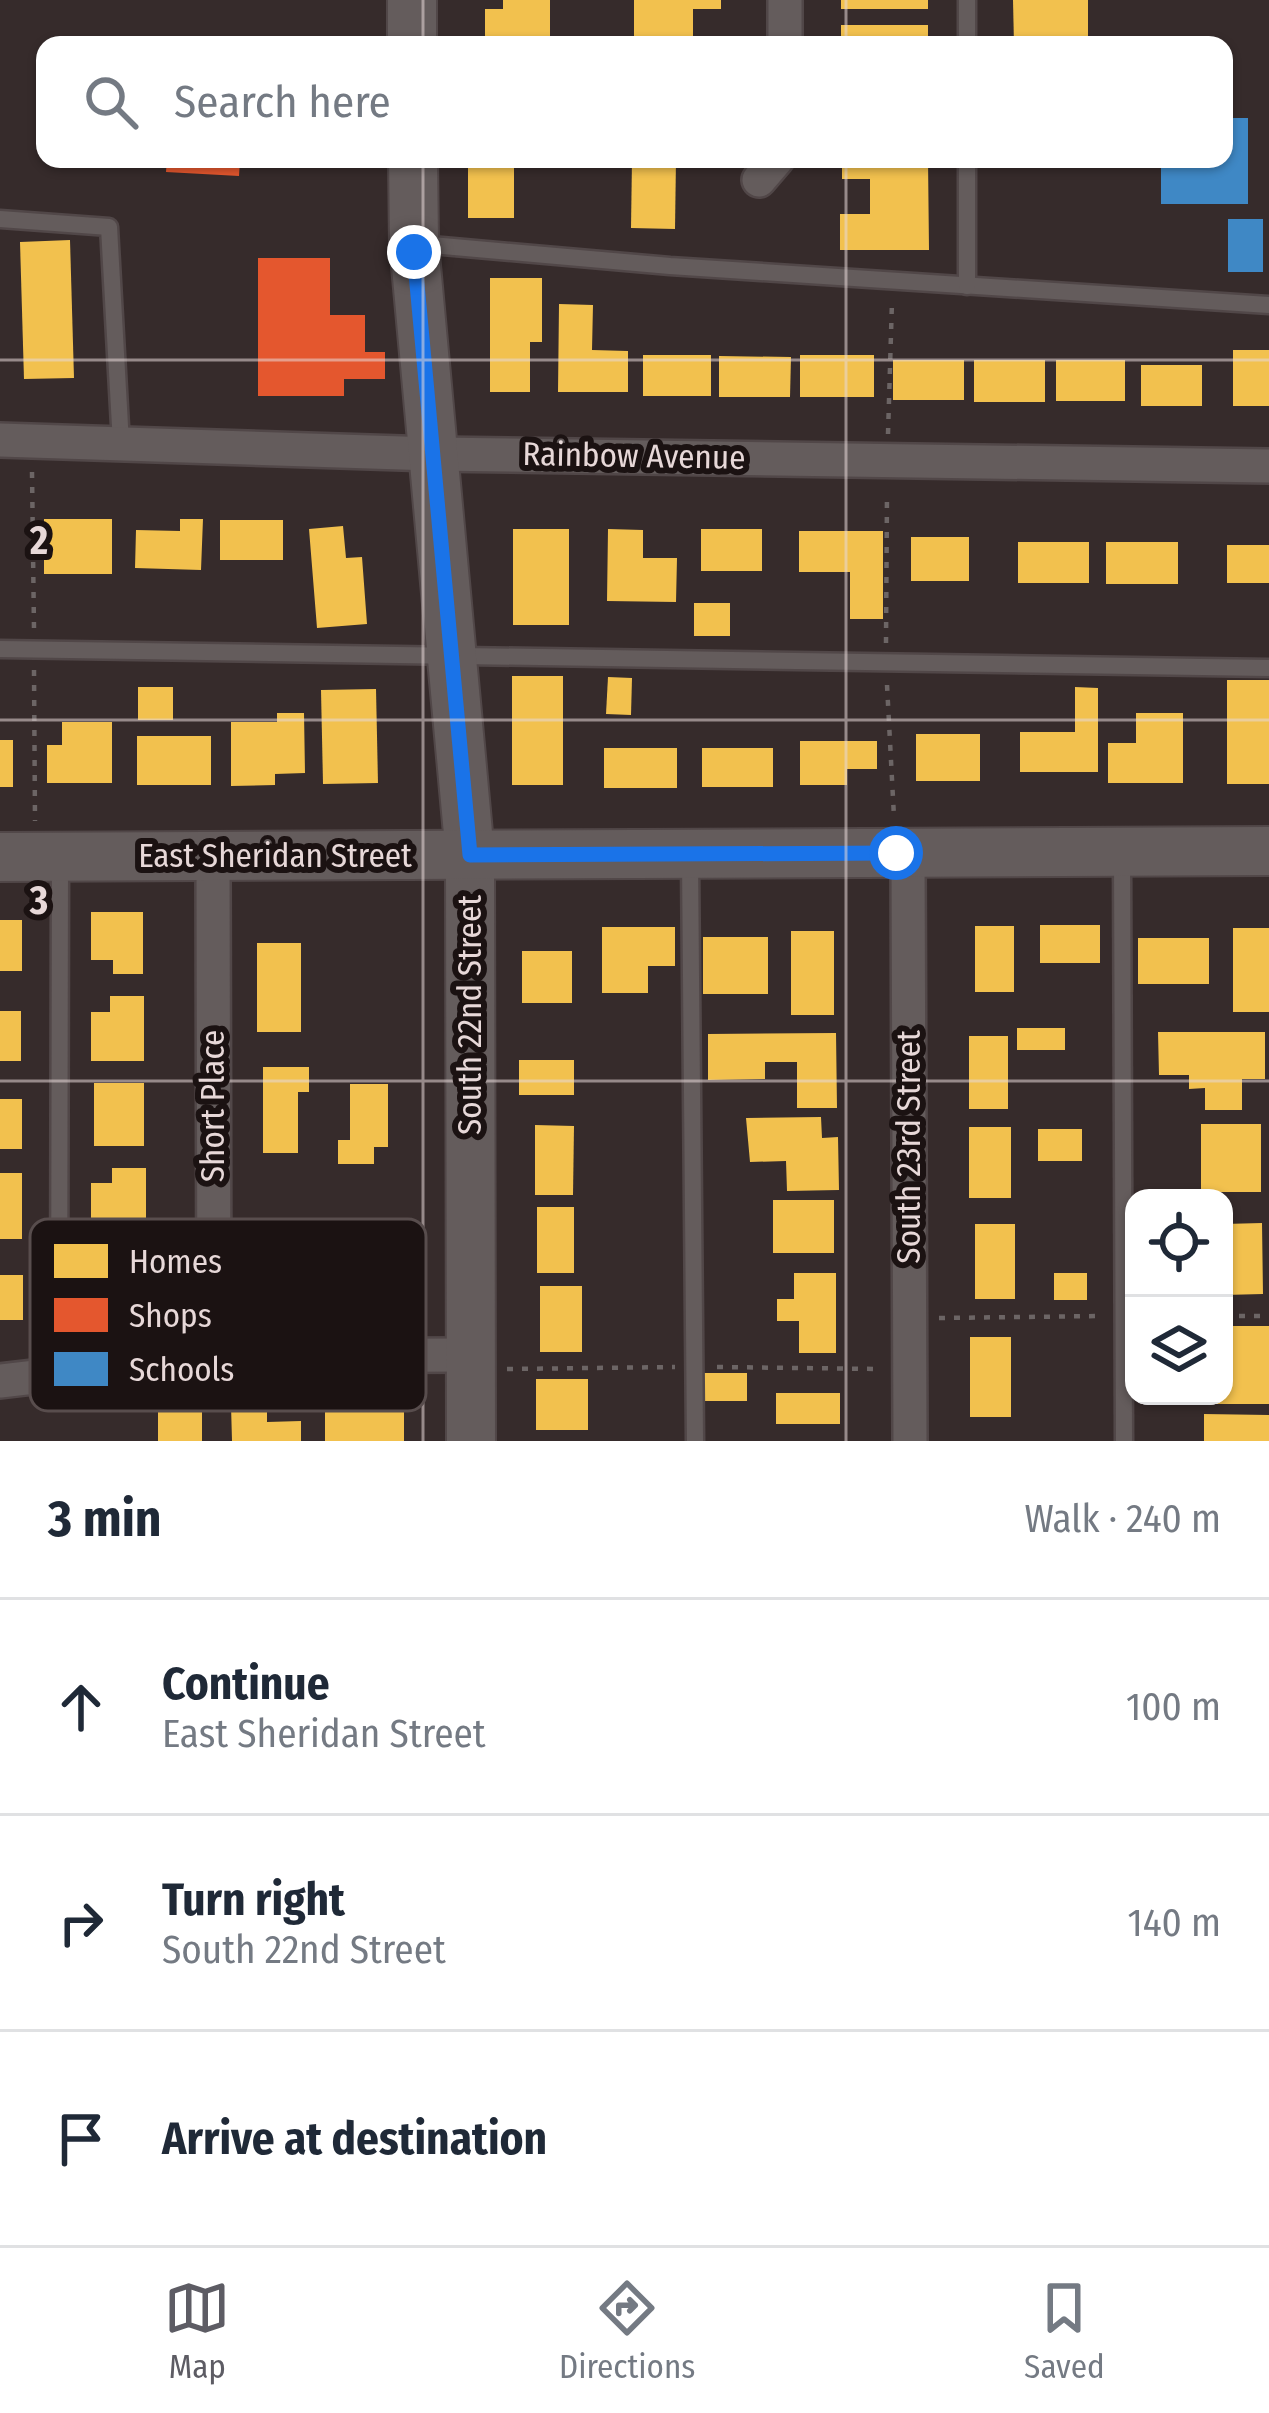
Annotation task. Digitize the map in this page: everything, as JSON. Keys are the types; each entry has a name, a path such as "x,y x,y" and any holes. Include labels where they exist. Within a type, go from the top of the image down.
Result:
{"street":[{"path":"412,0 412,36"},
{"path":"785,0 785,36"},
{"name":"South 22nd Street","path":"413,168 414,244 470,855 471,1441"},
{"name":"Rainbow Avenue","path":"0,440 433,454 1269,466"},
{"name":"East Sheridan Street","path":"0,857 1269,851"},
{"name":"South 23rd Street","path":"902,853 910,1441"},
{"name":"Short Place","path":"213,856 214,1219"},
{"path":"426,1355 471,1355"},
{"path":"0,1381 30,1377"}],"lane":[{"path":"967,36 968,0"},
{"path":"967,168 967,286"},
{"path":"0,219 109,227 121,444"},
{"path":"414,244 1269,305"},
{"path":"0,650 1269,668"},
{"path":"1122,852 1124,1441"},
{"path":"689,854 695,1441"},
{"path":"59,1219 60,857"}],"path":[{"path":"893,281 886,662 902,853"},
{"path":"909,1318 1125,1315"},
{"path":"1233,1316 1269,1316"}],"building: Homes":[{"path":"503,0 550,0 550,36 485,36 485,9 503,9"},
{"path":"634,0 721,0 721,9 693,9 693,36 634,36"},
{"path":"841,0 928,0 928,9 841,9"},
{"path":"1013,0 1088,0 1088,36 1014,36"},
{"path":"841,25 928,25 928,36 841,36"},
{"path":"468,168 514,168 514,218 468,218"},
{"path":"632,168 676,168 675,229 631,228"},
{"path":"842,168 928,168 929,250 840,250 840,214 870,214 870,179 842,179"},
{"path":"70,240 74,378 24,379 20,242"},
{"path":"490,278 542,278 542,342 530,342 530,392 490,392"},
{"path":"559,304 593,305 592,350 628,351 628,392 558,392"},
{"path":"1233,350 1269,350 1269,406 1233,406"},
{"path":"643,355 711,355 711,396 643,396"},
{"path":"800,355 874,355 874,397 800,397"},
{"path":"719,356 791,357 790,397 719,397"},
{"path":"893,360 964,360 964,400 893,400"},
{"path":"974,360 1045,360 1045,402 974,402"},
{"path":"1056,360 1125,360 1125,401 1056,401"},
{"path":"1141,365 1202,365 1202,406 1141,406"},
{"path":"44,519 112,519 112,574 44,574"},
{"path":"180,519 203,519 201,570 135,568 136,530 180,531"},
{"path":"220,520 283,520 283,560 220,560"},
{"path":"343,526 346,558 362,557 367,624 317,628 309,529"},
{"path":"513,529 569,529 569,625 513,625"},
{"path":"608,529 643,530 643,558 677,558 676,602 607,601"},
{"path":"701,529 762,529 762,571 701,571"},
{"path":"799,531 883,531 883,619 850,619 850,572 799,572"},
{"path":"911,537 969,537 969,581 911,581"},
{"path":"1018,542 1089,542 1089,583 1018,583"},
{"path":"1106,542 1178,542 1178,584 1106,584"},
{"path":"1227,545 1269,545 1269,583 1227,583"},
{"path":"694,603 730,603 730,636 694,636"},
{"path":"512,676 563,676 563,785 512,785"},
{"path":"608,677 632,678 631,715 606,714"},
{"path":"1227,680 1269,680 1269,784 1227,784"},
{"path":"138,687 173,687 173,720 138,720"},
{"path":"1075,687 1098,688 1098,772 1020,772 1020,732 1075,732"},
{"path":"376,689 378,783 323,784 321,690"},
{"path":"277,713 304,713 305,773 275,774 275,785 231,786 231,722 277,722"},
{"path":"1136,713 1183,713 1183,783 1108,783 1108,743 1136,743"},
{"path":"62,722 112,722 112,783 47,783 47,745 62,745"},
{"path":"916,734 980,734 980,781 916,781"},
{"path":"137,736 211,736 211,785 137,785"},
{"path":"0,740 13,740 13,787 0,787"},
{"path":"800,741 877,741 877,769 847,769 847,785 800,785"},
{"path":"604,748 677,748 677,788 604,788"},
{"path":"702,748 773,748 773,787 702,787"},
{"path":"91,912 143,912 143,974 113,974 113,960 91,960"},
{"path":"0,920 22,920 22,971 0,971"},
{"path":"1040,925 1100,925 1100,963 1040,963"},
{"path":"975,926 1014,926 1014,992 975,992"},
{"path":"602,927 675,927 675,966 648,966 648,993 602,993"},
{"path":"1233,928 1269,928 1269,1012 1233,1012"},
{"path":"791,931 834,931 834,1015 791,1015"},
{"path":"703,937 768,937 768,994 703,994"},
{"path":"1138,938 1209,938 1209,984 1138,984"},
{"path":"257,943 301,943 301,1032 257,1032"},
{"path":"522,951 572,951 572,1003 522,1003"},
{"path":"110,996 144,996 144,1061 91,1061 91,1012 110,1012"},
{"path":"0,1011 21,1011 21,1061 0,1061"},
{"path":"1017,1028 1065,1028 1065,1050 1017,1050"},
{"path":"1158,1032 1265,1032 1265,1079 1242,1079 1242,1110 1205,1110 1205,1088 1189,1089 1189,1075 1159,1075"},
{"path":"836,1033 837,1108 797,1108 797,1062 765,1062 765,1079 708,1080 708,1034"},
{"path":"969,1036 1008,1036 1008,1109 969,1109"},
{"path":"519,1060 574,1060 574,1095 519,1095"},
{"path":"263,1067 309,1067 309,1092 298,1092 298,1153 263,1153"},
{"path":"94,1083 144,1083 144,1146 94,1146"},
{"path":"350,1084 388,1084 388,1147 374,1147 374,1164 338,1164 338,1140 350,1140"},
{"path":"0,1099 22,1099 22,1149 0,1149"},
{"path":"821,1117 822,1138 838,1137 839,1190 787,1191 786,1161 750,1162 746,1118"},
{"path":"1201,1124 1261,1124 1261,1192 1201,1189"},
{"path":"535,1125 574,1126 573,1195 535,1195"},
{"path":"969,1127 1011,1127 1011,1198 969,1198"},
{"path":"1038,1129 1082,1129 1082,1161 1038,1161"},
{"path":"112,1168 146,1168 146,1219 91,1219 91,1183 112,1183"},
{"path":"0,1173 22,1173 22,1239 0,1239"},
{"path":"773,1200 834,1200 834,1253 773,1253"},
{"path":"537,1207 574,1207 574,1273 537,1273"},
{"path":"1262,1223 1263,1294 1233,1295 1233,1224"},
{"path":"975,1224 1015,1224 1015,1299 975,1299"},
{"path":"794,1273 836,1273 836,1353 799,1353 799,1321 777,1321 777,1299 794,1299"},
{"path":"1054,1273 1087,1273 1087,1300 1054,1300"},
{"path":"0,1275 23,1275 23,1320 0,1320"},
{"path":"540,1286 582,1286 582,1352 540,1352"},
{"path":"1233,1326 1269,1326 1269,1404 1233,1404"},
{"path":"970,1337 1011,1337 1011,1417 970,1417"},
{"path":"700,1373 747,1373 747,1401 700,1401"},
{"path":"536,1379 588,1379 588,1430 536,1430"},
{"path":"776,1393 840,1393 840,1424 776,1424"},
{"path":"158,1411 202,1411 202,1441 158,1441"},
{"path":"231,1411 267,1411 267,1422 301,1421 301,1441 232,1441"},
{"path":"325,1412 404,1412 404,1441 325,1441"},
{"path":"1204,1414 1269,1415 1269,1441 1204,1441"}],"building: Shops":[{"path":"166,168 239,168 239,176 166,172"},
{"path":"258,258 330,258 330,315 365,315 365,352 385,352 385,379 344,379 344,396 258,396"}],"building: Schools":[{"path":"1233,118 1248,118 1248,204 1161,204 1161,168 1233,168"},
{"path":"1228,219 1263,219 1263,272 1228,272"}],"route":[{"path":"414,252 470,855 896,853"}]}
